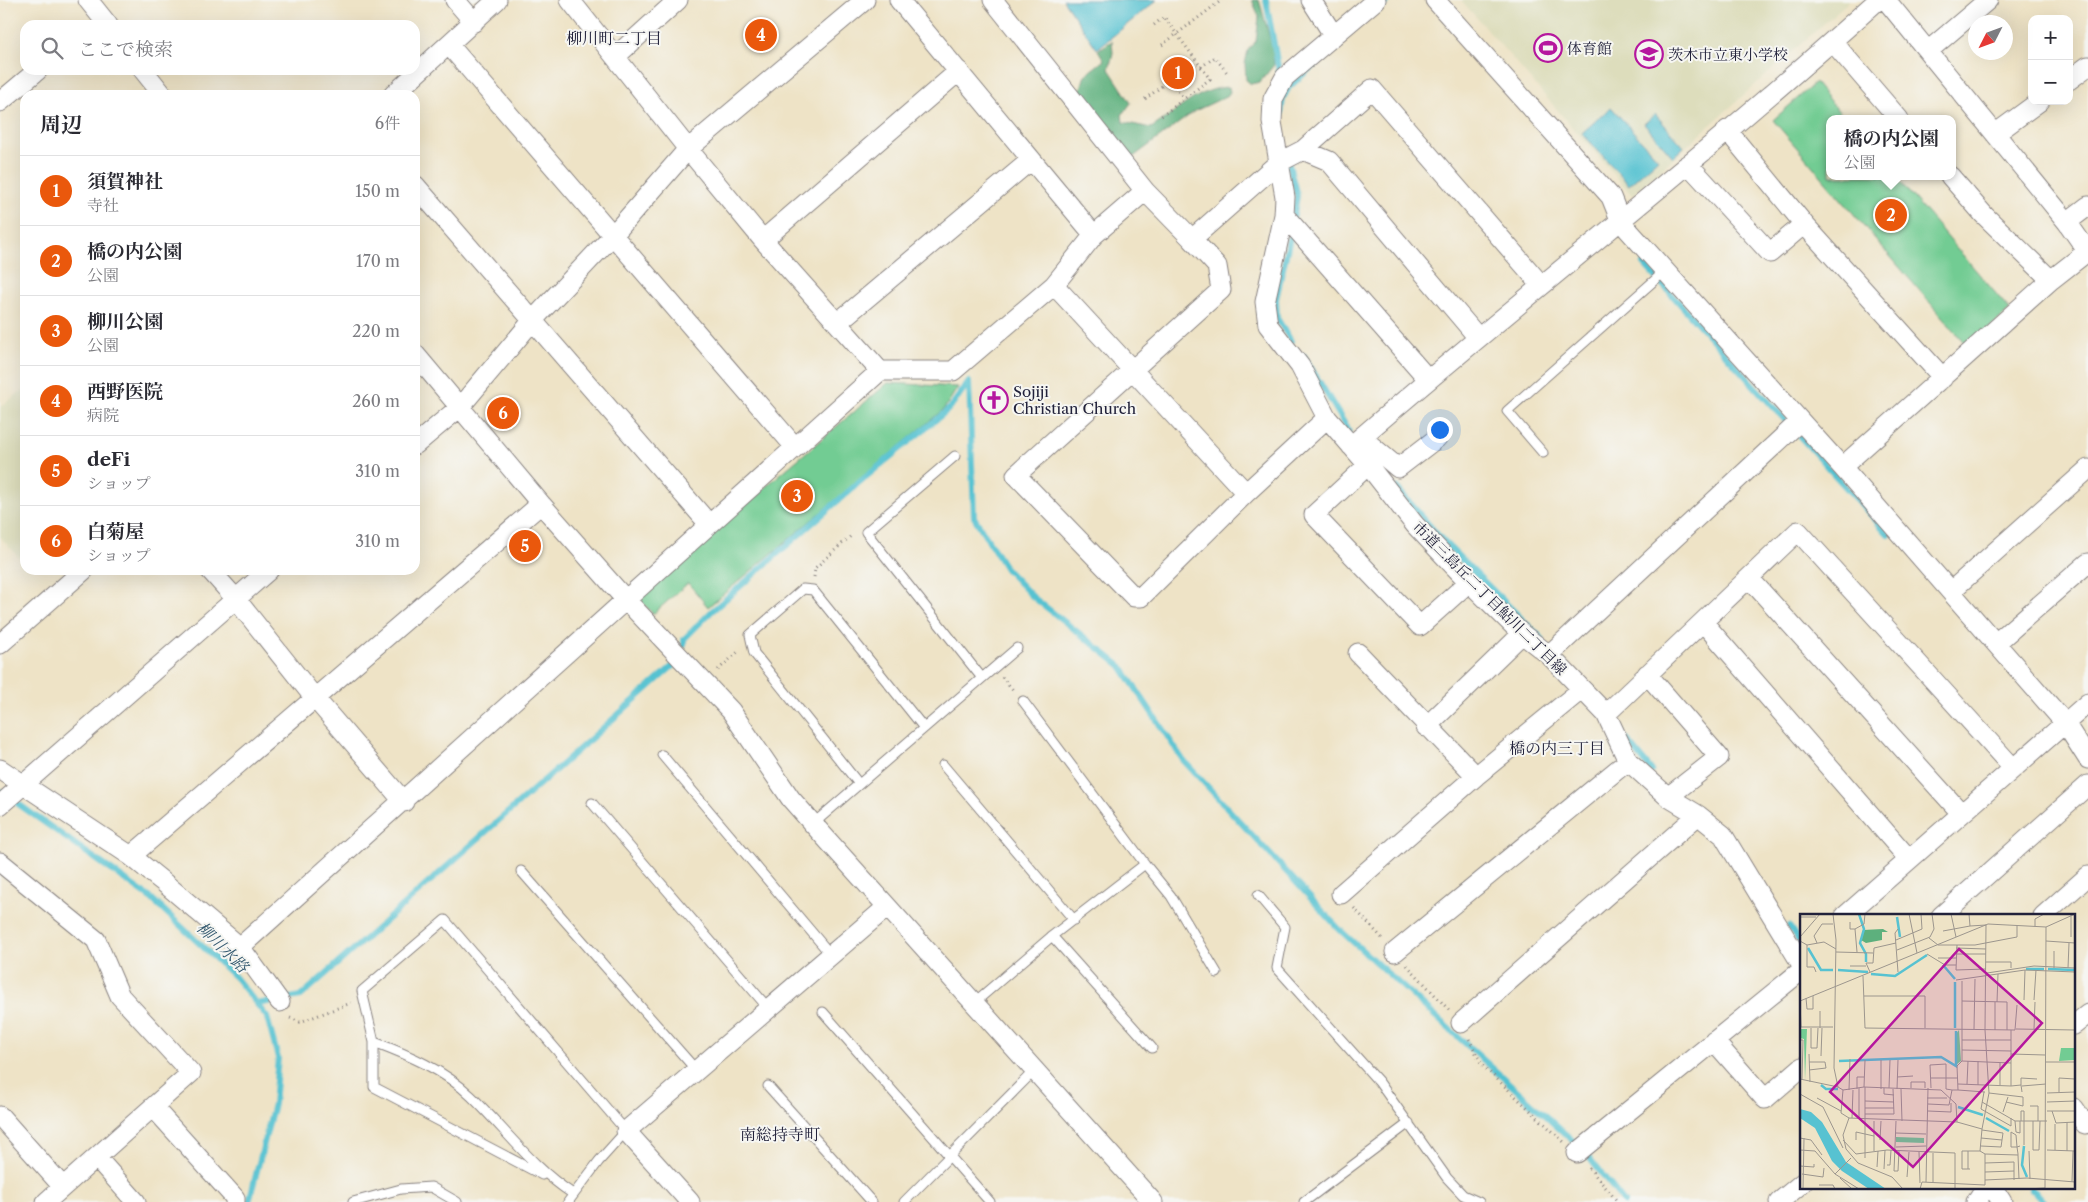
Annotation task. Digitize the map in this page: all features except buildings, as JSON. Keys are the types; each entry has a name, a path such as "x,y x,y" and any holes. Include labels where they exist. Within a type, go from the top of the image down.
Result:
{"street":[{"path":"88,0 100,20"},
{"path":"455,0 474,22"},
{"path":"420,71 497,0"},
{"path":"570,0 688,149 764,240 880,371"},
{"path":"615,57 678,0"},
{"path":"420,441 460,407 533,320 614,234 688,149 865,0"},
{"path":"899,0 1094,235"},
{"path":"993,0 1145,191 1217,266 1221,290 1016,475 1134,597 1142,597 1246,494 1327,418"},
{"path":"1311,0 1334,36"},
{"name":"市道三島丘二丁目鮎川二丁目線","path":"1376,0 1285,77 1272,99 1272,122 1278,163 1286,197 1284,216 1265,302 1268,325 1300,366 1327,418 1356,441 1368,464 1415,525 1468,582 1522,634 1549,655 1606,714 1628,761 1668,797 1698,815 1723,835 1800,960"},
{"path":"1435,0 1611,198 1620,222 1952,591 2065,723 2088,759"},
{"path":"1437,438 1398,468 1356,441 1428,379 1620,222 1832,42 1878,0"},
{"path":"1842,467 2051,280 2088,251 2067,222 1886,0"},
{"path":"1928,51 1988,0"},
{"path":"1832,42 1896,115"},
{"path":"449,45 614,234 795,447"},
{"path":"2073,77 2088,66"},
{"path":"764,240 959,71"},
{"path":"0,102 32,75"},
{"path":"147,75 159,90"},
{"path":"399,90 415,75"},
{"path":"1192,239 1278,163 1303,150 1372,89 1536,278"},
{"path":"1995,134 2035,105"},
{"path":"1727,130 1804,224 1943,378"},
{"path":"1303,150 1329,161 1475,334"},
{"path":"837,323 1031,160"},
{"path":"1688,164 1770,253 1804,224"},
{"path":"1953,180 1984,215 2051,280"},
{"path":"420,191 709,524"},
{"path":"240,947 404,802 625,599 880,371 953,371 1054,285 1094,235 1145,191"},
{"path":"2067,222 2088,206"},
{"path":"1284,216 1428,379"},
{"path":"1054,285 1246,494"},
{"path":"420,360 541,504 625,599 731,711 791,799 974,1002 1034,1072 1153,1202"},
{"path":"1549,655 1799,422"},
{"path":"1368,464 1314,515 1420,626 1468,582"},
{"path":"1952,591 2088,469"},
{"path":"131,856 541,504"},
{"path":"1606,714 1798,531 2012,768"},
{"path":"1996,643 2088,563"},
{"path":"0,644 78,575"},
{"path":"214,575 314,698 404,802"},
{"path":"0,805 263,575"},
{"path":"1749,578 1961,813"},
{"path":"1703,622 1908,858"},
{"path":"1426,727 1522,634"},
{"path":"1358,653 1426,727 1476,776"},
{"path":"1647,674 1719,756 1668,797"},
{"path":"1341,894 1476,776 1581,690"},
{"path":"1847,914 1908,858 2088,703"},
{"path":"1395,952 1628,761"},
{"path":"0,769 20,787 131,856 240,947 280,1002"},
{"path":"1943,914 2088,785"},
{"path":"1461,1023 1698,815"},
{"path":"0,862 96,940 120,996 191,1073 46,1202"},
{"path":"2045,914 2088,876"},
{"path":"690,1202 626,1132 887,907"},
{"path":"1577,1153 1714,1041 1800,963"},
{"path":"1714,1041 1765,1099 1800,1069"},
{"path":"153,1108 235,1198 235,1202"},
{"path":"2076,1111 2085,1124"},
{"path":"0,1116 63,1187"},
{"path":"97,1158 136,1202"},
{"path":"1779,1202 1800,1185"},
{"path":"1976,1202 1984,1190"},
{"path":"1994,1190 2002,1202"}],"lane":[{"path":"1543,452 1507,411 1665,272"},
{"path":"955,456 866,532 982,678"},
{"path":"859,784 754,653 750,635 803,589 813,590 924,728"},
{"path":"813,824 1017,648"},
{"path":"1023,701 1144,864 1171,896 1217,973"},
{"path":"662,755 831,955"},
{"path":"943,765 1074,920"},
{"path":"592,803 769,1009"},
{"path":"974,1002 1052,936 1144,864"},
{"path":"521,871 697,1070"},
{"path":"1258,895 1285,928 1277,968 1379,1082 1447,1178 1462,1195 1479,1202"},
{"path":"374,1042 415,1057 469,1094 549,1178 571,1198 626,1132 445,920 362,991 374,1042 374,1087 549,1178"},
{"path":"1052,936 1152,1048"},
{"path":"823,1012 990,1202"},
{"path":"904,1202 1034,1072"},
{"path":"768,1086 872,1202"},
{"path":"1304,1202 1409,1123"},
{"path":"354,1202 401,1189 431,1187 458,1202"}],"path":[{"path":"1162,45 1222,0"},
{"path":"1154,25 1164,17 1210,79 1159,118"},
{"path":"1201,67 1215,56 1228,74"},
{"path":"1145,99 1170,80 1184,99"},
{"path":"813,590 815,568 855,532 866,532"},
{"path":"704,682 752,640"},
{"path":"994,668 1023,701"},
{"path":"1341,894 1461,1023 1482,1065 1577,1153 1618,1202"},
{"path":"280,1002 290,1018 300,1022 349,1006 362,991"}],"shaded area":[{"name":"茨木市立東小学校","path":"1461,0 1850,0 1632,195"},
{"path":"20,392 20,558 0,537 0,407"}],"green space":[{"path":"1252,0 1259,0 1273,48 1274,65 1260,82 1251,84 1246,80 1245,64 1248,50 1256,41 1259,17"},
{"path":"1112,41 1113,53 1109,69 1131,103 1122,115 1123,122 1151,128 1197,96 1218,88 1229,87 1230,92 1227,96 1195,111 1132,158 1080,91 1085,75 1104,60 1098,50"},
{"path":"1815,83 1842,115 1826,115 1826,180 1898,180 2010,310 1968,347 1773,120"},
{"path":"888,383 958,387 944,409 708,607 688,583 653,614 641,601 641,592"}],"water":[{"path":"1063,0 1157,0 1097,49"},
{"path":"1611,107 1658,159 1629,185 1582,133"},
{"path":"1655,114 1684,147 1673,157 1644,124"}],"waterway":[{"path":"1266,0 1279,72"},
{"path":"1378,9 1389,0"},
{"path":"1281,114 1283,98 1289,87 1331,50"},
{"path":"1288,161 1297,196 1293,219"},
{"path":"1291,341 1277,318 1276,299 1292,229"},
{"path":"1644,264 1888,534"},
{"path":"1304,356 1349,431"},
{"path":"684,645 684,639 712,611 856,485 949,409 969,382 974,517 1006,569 1033,597 1121,666 1183,760 1341,931 1583,1150 1624,1202"},
{"path":"1397,488 1444,542 1542,639"},
{"path":"257,1004 301,996 675,664"},
{"path":"1627,740 1652,771"},
{"name":"柳川水路","path":"0,791 152,899 236,978 267,1017 278,1058 274,1104 249,1202"},
{"path":"1789,926 1798,940"},
{"path":"2033,1190 2044,1202"}],"place":[{"name":"西野医院","path":"761,35"},
{"name":"体育館","path":"1548,48"},
{"name":"茨木市立東小学校","path":"1649,54"},
{"name":"須賀神社","path":"1178,73"},
{"name":"橋の内公園","path":"1891,215"},
{"name":"Sojiji Christian Church","path":"994,400"},
{"name":"白菊屋","path":"503,413"},
{"name":"柳川公園","path":"797,496"},
{"name":"deFi","path":"525,546"}],"district":[{"name":"柳川町二丁目","path":"614,38"},
{"name":"橋の内三丁目","path":"1557,748"},
{"name":"南総持寺町","path":"780,1134"}]}
